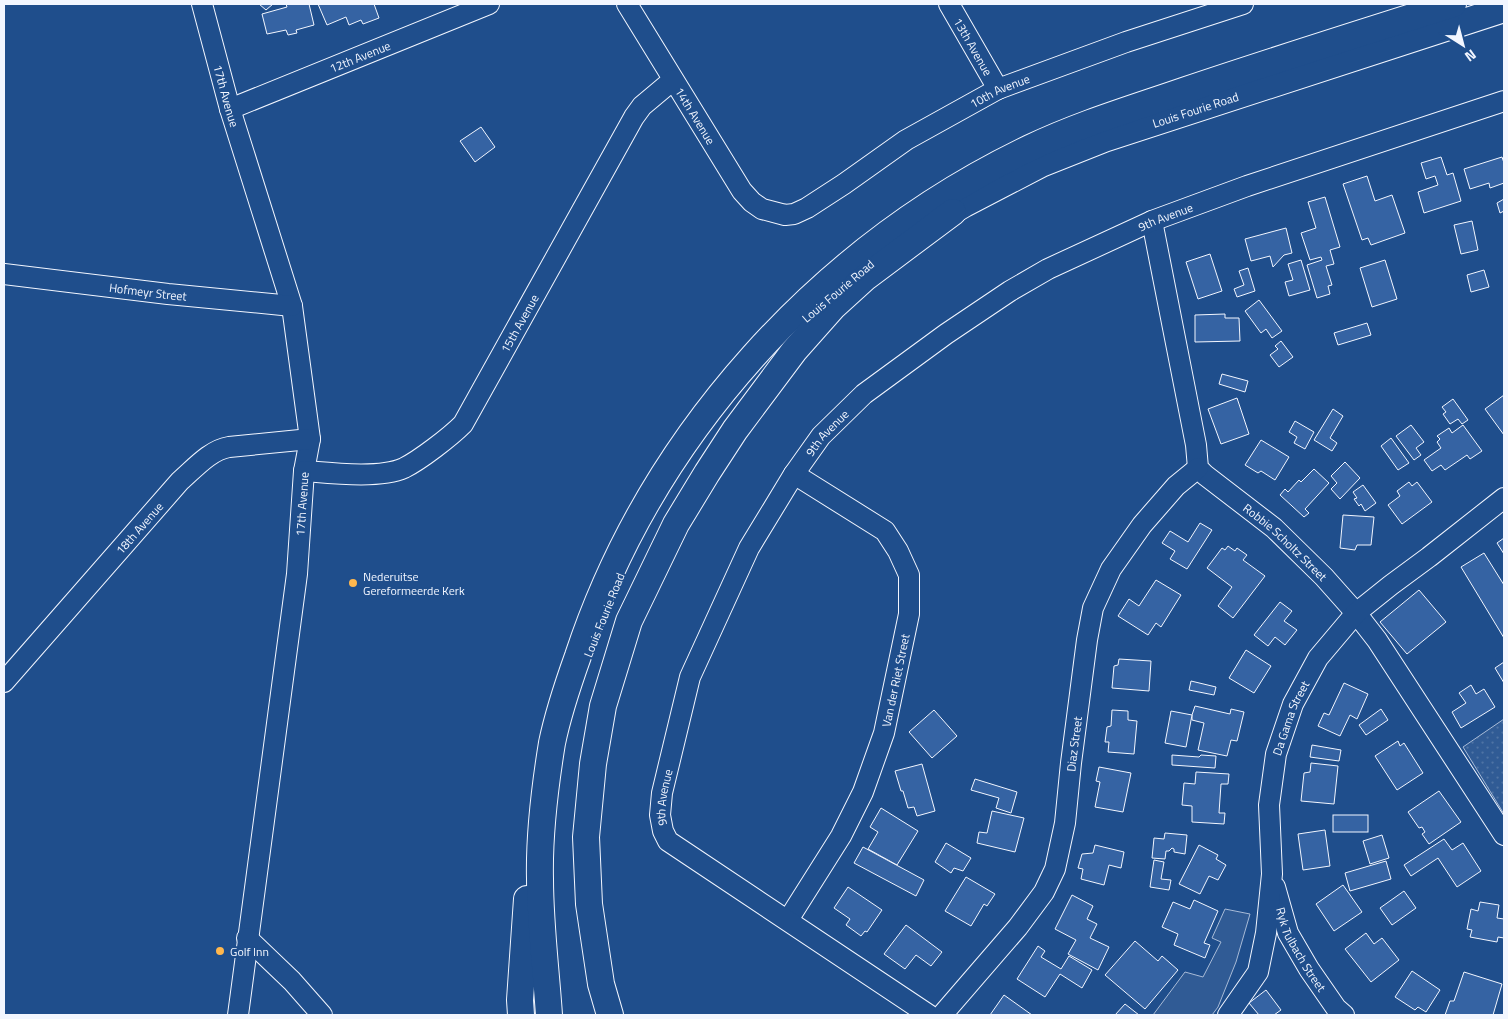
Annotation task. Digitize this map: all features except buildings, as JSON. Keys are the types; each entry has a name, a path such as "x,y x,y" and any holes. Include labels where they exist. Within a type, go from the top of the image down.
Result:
{"main road":[{"name":"Louis Fourie Road","path":"549,1015 540,879 542,823 553,741 570,680 590,618 615,562 645,504 694,429 744,366 784,324 834,278 919,211 952,189 991,167 1034,146 1108,116 1453,4"},
{"name":"Louis Fourie Road","path":"543,931 543,878 548,824 562,742 578,682 599,621 653,509 702,436 746,379 790,332 831,296 887,252 964,204 1041,164 1104,139 1504,10"},
{"path":"610,1015 601,984 588,904 586,837 593,764 603,706 629,621 676,524 707,472 734,430 794,351 833,307 866,277 964,204"},
{"path":"521,1015 520,1000 528,895 530,838 553,741"}],"street":[{"name":"17th Avenue","path":"202,4 230,109 292,306 310,439 304,472 297,574 238,1015"},
{"name":"12th Avenue","path":"230,109 489,4"},
{"name":"14th Avenue","path":"627,4 742,191 762,209 777,214"},
{"name":"13th Avenue","path":"949,4 998,90"},
{"name":"10th Avenue","path":"777,214 794,214 807,208 906,140 998,90 1126,42 1243,4"},
{"name":"15th Avenue","path":"304,472 367,474 383,473 403,468 463,424 634,117 642,106 673,80"},
{"name":"9th Avenue","path":"930,1015 668,841 663,831 660,815 662,792 690,677 749,548 794,474 821,436 864,394 946,334 1010,291 1048,269 1152,221 1256,183 1504,100"},
{"path":"1152,221 1196,445 1198,468"},
{"name":"Hofmeyr Street","path":"4,274 168,294 292,306"},
{"name":"18th Avenue","path":"4,682 180,481 212,455 222,448 310,439"},
{"name":"Robbie Scholtz Street","path":"1198,468 1274,528 1356,613 1377,640 1504,834"},
{"name":"Diaz Street","path":"942,1015 1018,927 1044,892 1055,869 1065,823 1087,640 1093,608 1112,569 1142,525 1176,486 1198,468"},
{"name":"Van der Riet Street","path":"788,920 841,836 863,792 884,733 909,614 909,575 898,551 885,531 794,474"},
{"name":"Da Gama Street","path":"1228,1015 1258,972 1266,933 1272,874 1269,805 1276,754 1293,704 1318,658 1356,613 1504,498"},
{"name":"Ryk Tulbach Street","path":"1272,874 1288,933 1309,969 1336,1008 1344,1015"},
{"path":"247,938 292,981 322,1015"}],"shaded area":[{"path":"1504,719 1504,814 1463,747"},
{"path":"1225,909 1250,914 1236,962 1218,1007 1212,1015 1153,1015 1185,972 1203,977 1221,942 1212,938"}],"place":[{"name":"Nederuitse Gereformeerde Kerk","path":"353,583"},
{"name":"Golf Inn","path":"220,951"}]}
